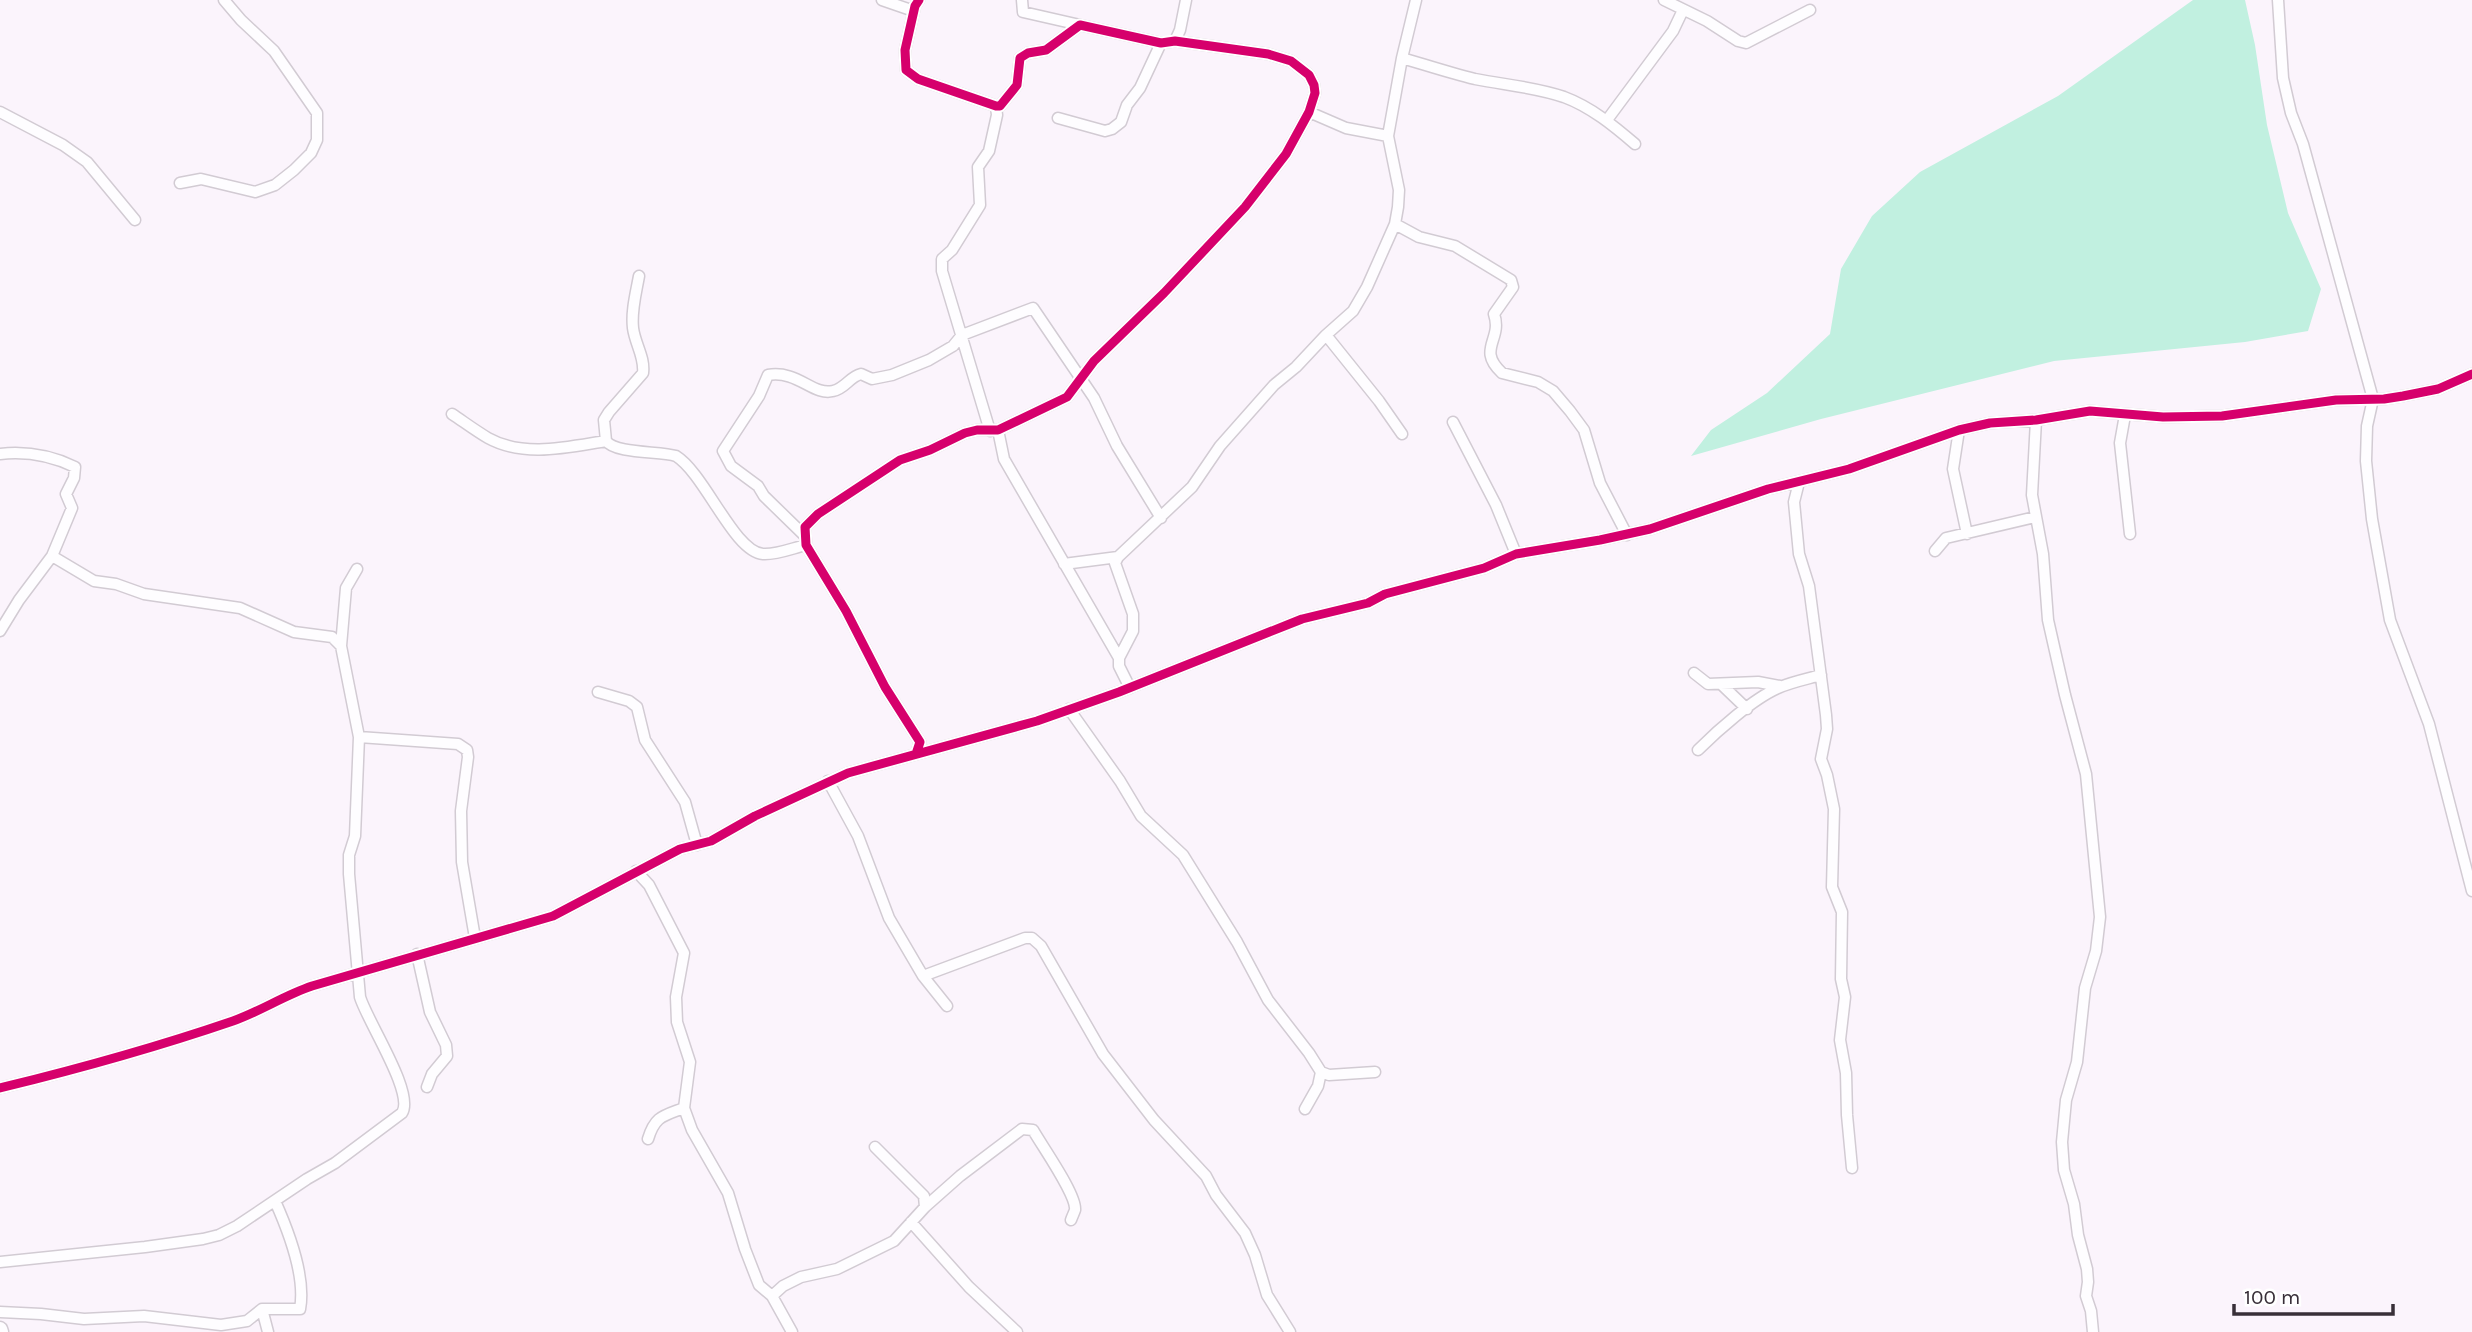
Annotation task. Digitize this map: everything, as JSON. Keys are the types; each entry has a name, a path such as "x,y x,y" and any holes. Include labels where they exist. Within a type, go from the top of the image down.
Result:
{"street":[{"path":"180,183 201,179 254,192 275,185 284,178 311,153 317,140 317,113 274,51 224,0"},
{"path":"882,0 911,10 917,3"},
{"path":"805,540 805,527 818,514 900,460 930,450 965,433 994,430 1067,397 1094,361 1164,293 1245,207 1286,154 1309,112 1315,93 1314,85 1310,75 1291,61 1268,54 1175,41 1161,43 1080,25 1023,12 1022,0"},
{"path":"1175,41 1186,0"},
{"path":"1130,688 1119,666 1119,658 1133,631 1128,596 1115,563 1118,556 1192,487 1220,446 1274,384 1296,367 1353,311 1367,287 1395,224 1399,190 1388,136 1416,0"},
{"path":"1664,0 1746,43 1810,10"},
{"path":"2278,0 2283,78 2288,101 2303,144 2373,399 2367,426 2366,461 2372,519 2390,621 2429,724 2472,891"},
{"path":"917,3 905,50 906,70 918,79 996,106 1000,106 1017,85 1020,58 1028,53 1046,50 1080,25"},
{"path":"1606,120 1673,31 1683,10"},
{"path":"1058,118 1105,131 1112,129 1121,122 1127,105 1140,88 1161,43"},
{"path":"1402,58 1476,79 1525,86 1564,97 1606,120 1635,144"},
{"path":"996,106 997,115 989,151 978,167 980,205 957,242 942,259 943,276 1004,459 1119,658"},
{"path":"0,112 63,145 87,162 135,220"},
{"path":"1309,112 1346,128 1388,136"},
{"path":"1395,224 1419,237 1455,246 1511,280 1513,287 1494,314 1497,322 1489,354 1491,360 1503,373 1526,377 1553,391 1584,430 1600,483 1626,535"},
{"path":"639,276 632,315 644,366 643,373 604,420 609,446 670,454 684,461 703,484 734,534 758,553 766,554 805,540"},
{"path":"916,754 920,741 885,687 805,540 758,486 731,466 723,451 759,396 768,375 781,373 800,379 821,392 831,392 846,386 856,375 881,378 929,360 953,346 962,335 1033,308 1094,398 1117,446 1161,518"},
{"path":"1326,335 1402,434"},
{"path":"0,1088 95,1063 233,1021 261,1010 289,994 358,971 553,916 680,849 718,838 755,816 828,781 865,768 1037,721 1130,688 1302,619 1368,603 1385,594 1461,575 1516,554 1626,535 1687,518 1768,489 1849,469 1959,430 1990,423 2090,411 2164,417 2222,416 2336,400 2373,399 2428,391 2472,374"},
{"path":"452,414 490,439 514,447 552,449 606,441"},
{"path":"2125,415 2120,443 2130,534"},
{"path":"2036,419 2032,495 2047,583 2048,620 2086,774 2100,917 2096,951 2085,988 2077,1062 2066,1100 2062,1142 2064,1170 2087,1269 2086,1296 2094,1332"},
{"path":"1453,422 1496,505 1516,554"},
{"path":"1959,430 1952,469 1967,534"},
{"path":"0,454 16,452 58,459 75,467 74,478 66,494 72,508 52,556 0,631"},
{"path":"1799,482 1794,502 1799,554 1809,586 1827,729 1821,759 1834,809 1835,854 1832,887 1842,912 1841,979 1845,997 1840,1040 1846,1073 1852,1168"},
{"path":"1935,551 1946,538 2035,517"},
{"path":"52,556 94,581 116,584 144,594 240,608 293,632 332,637 341,646"},
{"path":"1064,564 1118,556"},
{"path":"0,1262 204,1239 237,1226 335,1163 402,1113 406,1107 406,1100 393,1068 363,1009 360,997 349,874 349,855 355,836 359,737 341,646 346,588 357,569"},
{"path":"1694,673 1708,684 1758,682 1780,686"},
{"path":"1698,750 1717,731 1765,695 1780,686 1821,675"},
{"path":"1722,685 1747,709"},
{"path":"598,692 629,701 637,707 645,740 685,802 697,845"},
{"path":"1069,709 1141,816 1183,855 1237,942 1268,1000 1321,1072 1375,1072"},
{"path":"359,737 458,744 467,750 461,811 462,862 475,938"},
{"path":"828,781 858,836 889,918 923,975 947,1006"},
{"path":"636,871 649,886 684,953 676,997 677,1022 690,1062 684,1108 692,1130 728,1193 754,1272 760,1284 772,1296 792,1332"},
{"path":"923,975 1024,938 1032,938 1041,946 1103,1054 1154,1119 1206,1176 1216,1195 1245,1233 1267,1295 1290,1332"},
{"path":"417,954 430,1012 446,1045 447,1056 432,1074 427,1087"},
{"path":"1305,1109 1318,1086 1321,1072"},
{"path":"648,1139 657,1118 684,1108"},
{"path":"772,1296 783,1286 801,1277 837,1269 894,1241 925,1207 960,1176 1022,1129 1033,1130 1065,1182 1074,1201 1075,1209 1071,1220"},
{"path":"875,1147 924,1196 925,1207"},
{"path":"0,1312 84,1319 144,1317 221,1325 247,1321 262,1309 300,1309 303,1295 285,1224 275,1201"},
{"path":"911,1222 969,1286 1017,1332"},
{"path":"262,1309 268,1332"}],"shaded area":[{"path":"2193,0 2245,0 2267,125 2288,213 2321,289 2308,331 2245,342 2054,361 1821,419 1691,456 1711,430 1767,393 1830,334 1841,269 1872,216 1920,172 2058,96"}],"cycle path":[{"path":"916,754 920,742 885,687 846,611 806,545 805,527 818,514 900,460 930,450 965,433 998,430 1067,397 1094,361 1164,293 1245,207 1286,154 1309,112 1315,93 1309,75 1291,61 1268,54 1175,41 1161,43 1080,25 1046,50 1028,53 1020,58 1017,85 1000,106 996,106 918,79 906,70 905,50 915,6 919,0"},
{"path":"0,1088 176,1040 243,1017 312,986 553,916 680,849 711,841 755,816 848,773 1037,721 1119,692 1302,619 1368,603 1385,594 1484,568 1516,554 1650,529 1768,489 1849,469 1959,430 1990,423 2036,420 2090,411 2163,417 2222,416 2336,400 2403,396 2438,389 2472,374"}]}
